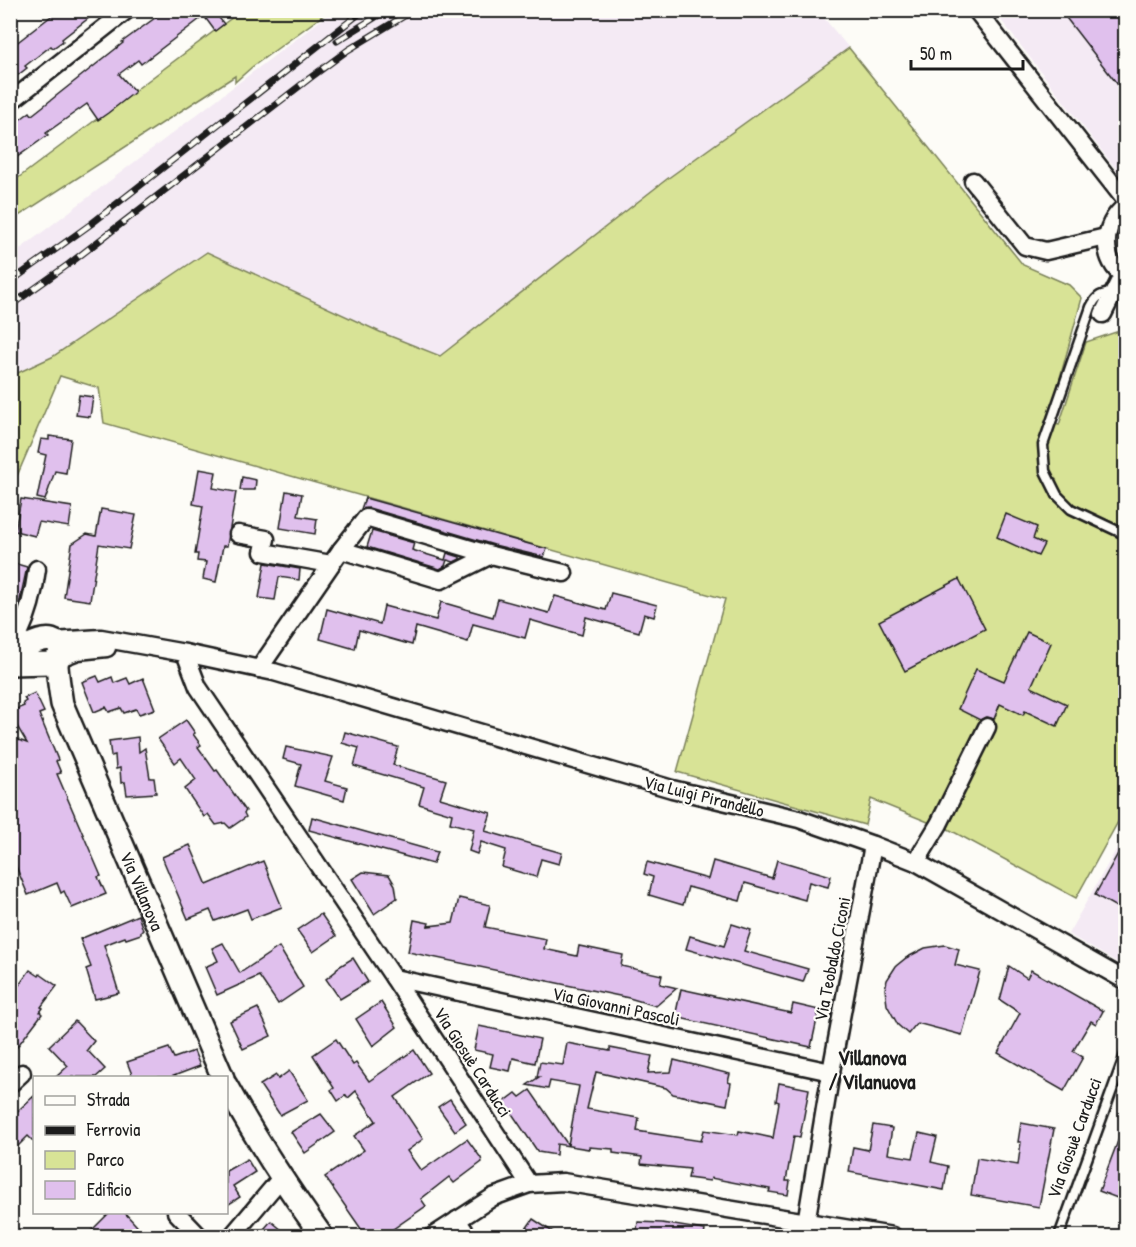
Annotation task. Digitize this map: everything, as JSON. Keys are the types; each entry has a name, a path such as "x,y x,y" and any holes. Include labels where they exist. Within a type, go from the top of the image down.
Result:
{"street":[{"path":"10,102 127,10"},
{"path":"976,10 1125,201"},
{"path":"973,181 1025,246 1046,251 1106,237"},
{"path":"1103,314 1124,277 1113,265 1107,252 1106,237 1110,223 1118,211 1125,206"},
{"path":"259,669 340,550 366,518 491,555 564,573"},
{"path":"238,534 266,539 263,552 331,564"},
{"path":"340,550 441,580 491,555"},
{"path":"37,569 29,614 37,645"},
{"name":"Via Luigi Pirandello","path":"10,664 37,645"},
{"name":"Via Luigi Pirandello","path":"10,655 37,645 72,652 88,649 150,648 185,653 259,669 672,789 799,819 916,862 1125,981"},
{"name":"Via Villanova","path":"37,645 43,669 62,704 223,1076"},
{"name":"Via Giosuè Carducci","path":"185,653 198,687 394,978 529,1184"},
{"path":"916,862 939,824 987,727"},
{"name":"Via Teobaldo Ciconi","path":"806,1223 873,845"},
{"name":"Via Giovanni Pascoli","path":"394,978 831,1072"},
{"path":"228,1089 281,1178 322,1236"},
{"path":"232,1236 281,1178"},
{"path":"433,1236 493,1197 529,1184 563,1182 893,1236"},
{"path":"178,1214 199,1236"},
{"path":"457,1220 468,1236"}],"lane":[{"path":"1114,293 1102,293 1096,296 1043,445 1045,471 1056,495 1071,509 1124,534"},
{"name":"Via Giosuè Carducci","path":"1059,1236 1125,1052"}],"shaded area":[{"path":"333,11 818,11 849,48 667,179 440,357 380,332 52,357 11,376 11,256"},
{"path":"994,11 1125,11 1125,181"},
{"path":"1125,834 1125,967 1068,934"}],"green space":[{"path":"241,11 329,11 235,82 235,76 11,221 10,184"},
{"path":"849,48 1023,265 1069,285 1082,298 1048,421 1059,425 1086,342 1125,329 1125,809 1076,898 939,824 928,822 871,799 865,825 677,772 725,599 104,423 99,388 60,376 11,490 11,376 52,357 207,252 380,332 440,356 667,179"}],"building":[{"path":"59,10 99,10 62,39 63,41 53,48 51,46 25,66 27,68 18,75 10,68 10,48"},
{"path":"166,10 213,10 224,24 215,31 204,16 141,64 138,60 119,74 135,92 108,113 98,120 87,104 10,162 10,127 30,112 32,115 122,42"},
{"path":"1060,10 1125,10 1125,94"},
{"path":"79,395 93,397 90,417 76,415"},
{"path":"49,436 71,439 66,473 55,471 45,500 37,498 46,455 38,453 41,439 49,440"},
{"path":"199,469 216,472 213,488 236,492 227,546 223,546 216,582 203,579 206,562 197,561 198,554 195,554 203,506 193,504"},
{"path":"242,477 256,480 255,490 240,490"},
{"path":"286,491 302,494 298,516 317,519 315,534 280,528"},
{"path":"365,498 547,549 544,557 494,545 369,508 361,509"},
{"path":"21,499 72,507 69,527 39,522 35,536 15,531"},
{"path":"101,509 136,515 129,549 99,544 90,601 64,597 72,544 87,534 96,536"},
{"path":"1006,514 1037,527 1033,539 1044,544 1038,556 997,537"},
{"path":"372,531 414,543 412,550 445,560 447,553 460,557 460,559 454,562 447,560 445,566 440,569 367,547"},
{"path":"10,562 27,567 19,604 16,603 14,612 10,611"},
{"path":"265,563 300,569 299,580 279,577 275,600 259,598"},
{"path":"959,579 985,629 905,671 879,621"},
{"path":"611,593 657,605 654,617 644,614 639,632 586,617 582,635 530,620 525,638 473,624 468,642 416,627 412,645 359,630 355,649 320,639 327,609 380,624 384,606 436,620 441,602 493,617 498,599 549,613 555,596 606,610"},
{"path":"1027,632 1051,643 1031,687 1067,704 1057,726 1025,711 1023,715 1000,704 994,719 987,717 980,720 958,709 976,669 1004,681"},
{"path":"97,676 100,682 112,677 114,683 127,678 130,684 143,678 155,709 139,714 136,709 124,713 121,708 109,712 106,707 94,712 82,682"},
{"path":"35,693 44,712 39,714 58,760 56,761 61,773 57,774 101,876 98,877 106,894 72,908 64,891 61,893 57,883 28,895 10,852 10,737 27,743 11,716 15,713 14,710 24,706 23,703 26,701 24,698"},
{"path":"186,720 201,745 198,747 246,811 244,813 246,817 230,828 225,823 216,825 208,814 204,817 185,789 196,780 181,758 175,763 158,739"},
{"path":"345,732 398,747 393,765 446,780 440,798 491,813 485,831 562,853 559,864 541,859 536,877 502,867 506,850 481,842 477,854 469,851 474,829 450,823 452,814 419,804 424,787 354,766 359,748 342,743"},
{"path":"138,737 139,752 145,748 150,778 154,778 156,793 127,795 125,782 121,783 120,768 116,769 115,755 111,756 109,741"},
{"path":"286,747 333,757 325,781 347,787 344,800 295,786 301,764 283,759"},
{"path":"312,817 437,852 433,864 309,830"},
{"path":"1125,841 1125,912 1095,895"},
{"path":"190,845 207,885 263,861 282,907 251,919 247,909 215,921 210,910 188,919 162,857"},
{"path":"777,860 831,876 828,887 809,882 805,900 745,883 740,901 688,887 683,905 649,895 653,877 644,874 647,862 708,879 713,861 772,878"},
{"path":"363,872 389,875 395,885 397,898 374,914 352,879"},
{"path":"459,898 490,905 485,927 546,939 544,949 577,956 579,946 623,955 621,966 662,975 660,984 677,988 656,1006 629,998 408,952 414,920 429,923 428,926 453,923"},
{"path":"321,914 336,936 313,952 297,930"},
{"path":"138,915 143,930 141,934 104,945 119,993 95,999 86,969 91,967 80,939"},
{"path":"732,924 751,930 744,951 808,969 803,982 686,949 690,936 724,946"},
{"path":"223,943 240,973 279,947 303,987 278,1004 259,976 217,995 205,967 218,961 212,948"},
{"path":"945,945 959,949 955,965 980,971 962,1035 917,1023 908,1034 898,1025 887,1005 885,989 887,980 896,966 906,958 925,948"},
{"path":"353,958 368,982 340,999 326,979 337,968"},
{"path":"1009,966 1027,978 1031,970 1103,1011 1096,1024 1091,1021 1073,1051 1083,1057 1064,1091 998,1053 1020,1013 1000,1000"},
{"path":"30,970 57,986 41,1007 43,1008 40,1012 42,1014 10,1056 10,1005 18,994 14,992"},
{"path":"681,989 791,1013 793,1004 819,1010 811,1047 675,1017"},
{"path":"381,1002 397,1027 373,1046 356,1019"},
{"path":"258,1008 271,1036 243,1049 230,1021"},
{"path":"75,1021 94,1041 87,1050 105,1069 97,1076 57,1076 68,1066 49,1046"},
{"path":"479,1026 540,1039 535,1063 513,1058 510,1071 490,1067 493,1054 474,1050"},
{"path":"336,1039 353,1065 356,1063 369,1081 414,1050 429,1073 395,1097 423,1139 407,1151 421,1171 467,1139 482,1162 454,1183 449,1177 421,1199 426,1206 383,1236 366,1236 325,1177 364,1150 354,1136 376,1121 356,1091 348,1098 346,1095 338,1101 331,1090 334,1088 313,1055"},
{"path":"567,1043 652,1056 648,1073 671,1072 674,1060 730,1074 728,1082 731,1083 727,1105 673,1094 666,1088 596,1072 587,1109 639,1118 637,1131 701,1141 704,1130 738,1135 739,1131 773,1138 779,1102 776,1101 779,1083 809,1089 800,1137 794,1136 786,1181 790,1181 788,1195 769,1192 770,1189 711,1178 710,1181 688,1178 690,1169 641,1164 642,1157 613,1153 613,1149 589,1147 589,1149 557,1144 556,1155 538,1152 504,1102 516,1093 520,1097 530,1090 568,1145 579,1086 550,1081 548,1089 527,1085 539,1077 537,1077 540,1062 563,1065"},
{"path":"169,1048 174,1058 194,1051 200,1066 174,1076 133,1076 127,1062"},
{"path":"289,1071 308,1100 280,1115 260,1085 276,1075 278,1079"},
{"path":"33,1097 33,1141 28,1136 10,1154 10,1118"},
{"path":"450,1099 466,1123 455,1131 438,1107"},
{"path":"321,1114 335,1132 305,1153 291,1132"},
{"path":"1021,1123 1054,1129 1039,1207 971,1195 977,1158 1018,1165"},
{"path":"873,1125 892,1128 888,1154 913,1158 919,1133 937,1137 931,1162 948,1166 944,1190 849,1172 853,1147 868,1150"},
{"path":"1125,1125 1125,1201 1099,1191"},
{"path":"247,1159 255,1172 233,1186 240,1197 228,1205 228,1170"},
{"path":"108,1214 126,1214 146,1236 86,1236"},
{"path":"533,1219 559,1236 521,1236"},
{"path":"271,1221 289,1236 258,1236"},
{"path":"638,1222 662,1223 705,1230 704,1236 636,1236"}],"railway":[{"path":"10,282 91,224 364,10"},
{"path":"337,41 387,10"},
{"path":"10,306 69,264 348,50 414,10"}],"district":[{"name":"Villanova / Vilanuova","path":"872,1069"}]}
